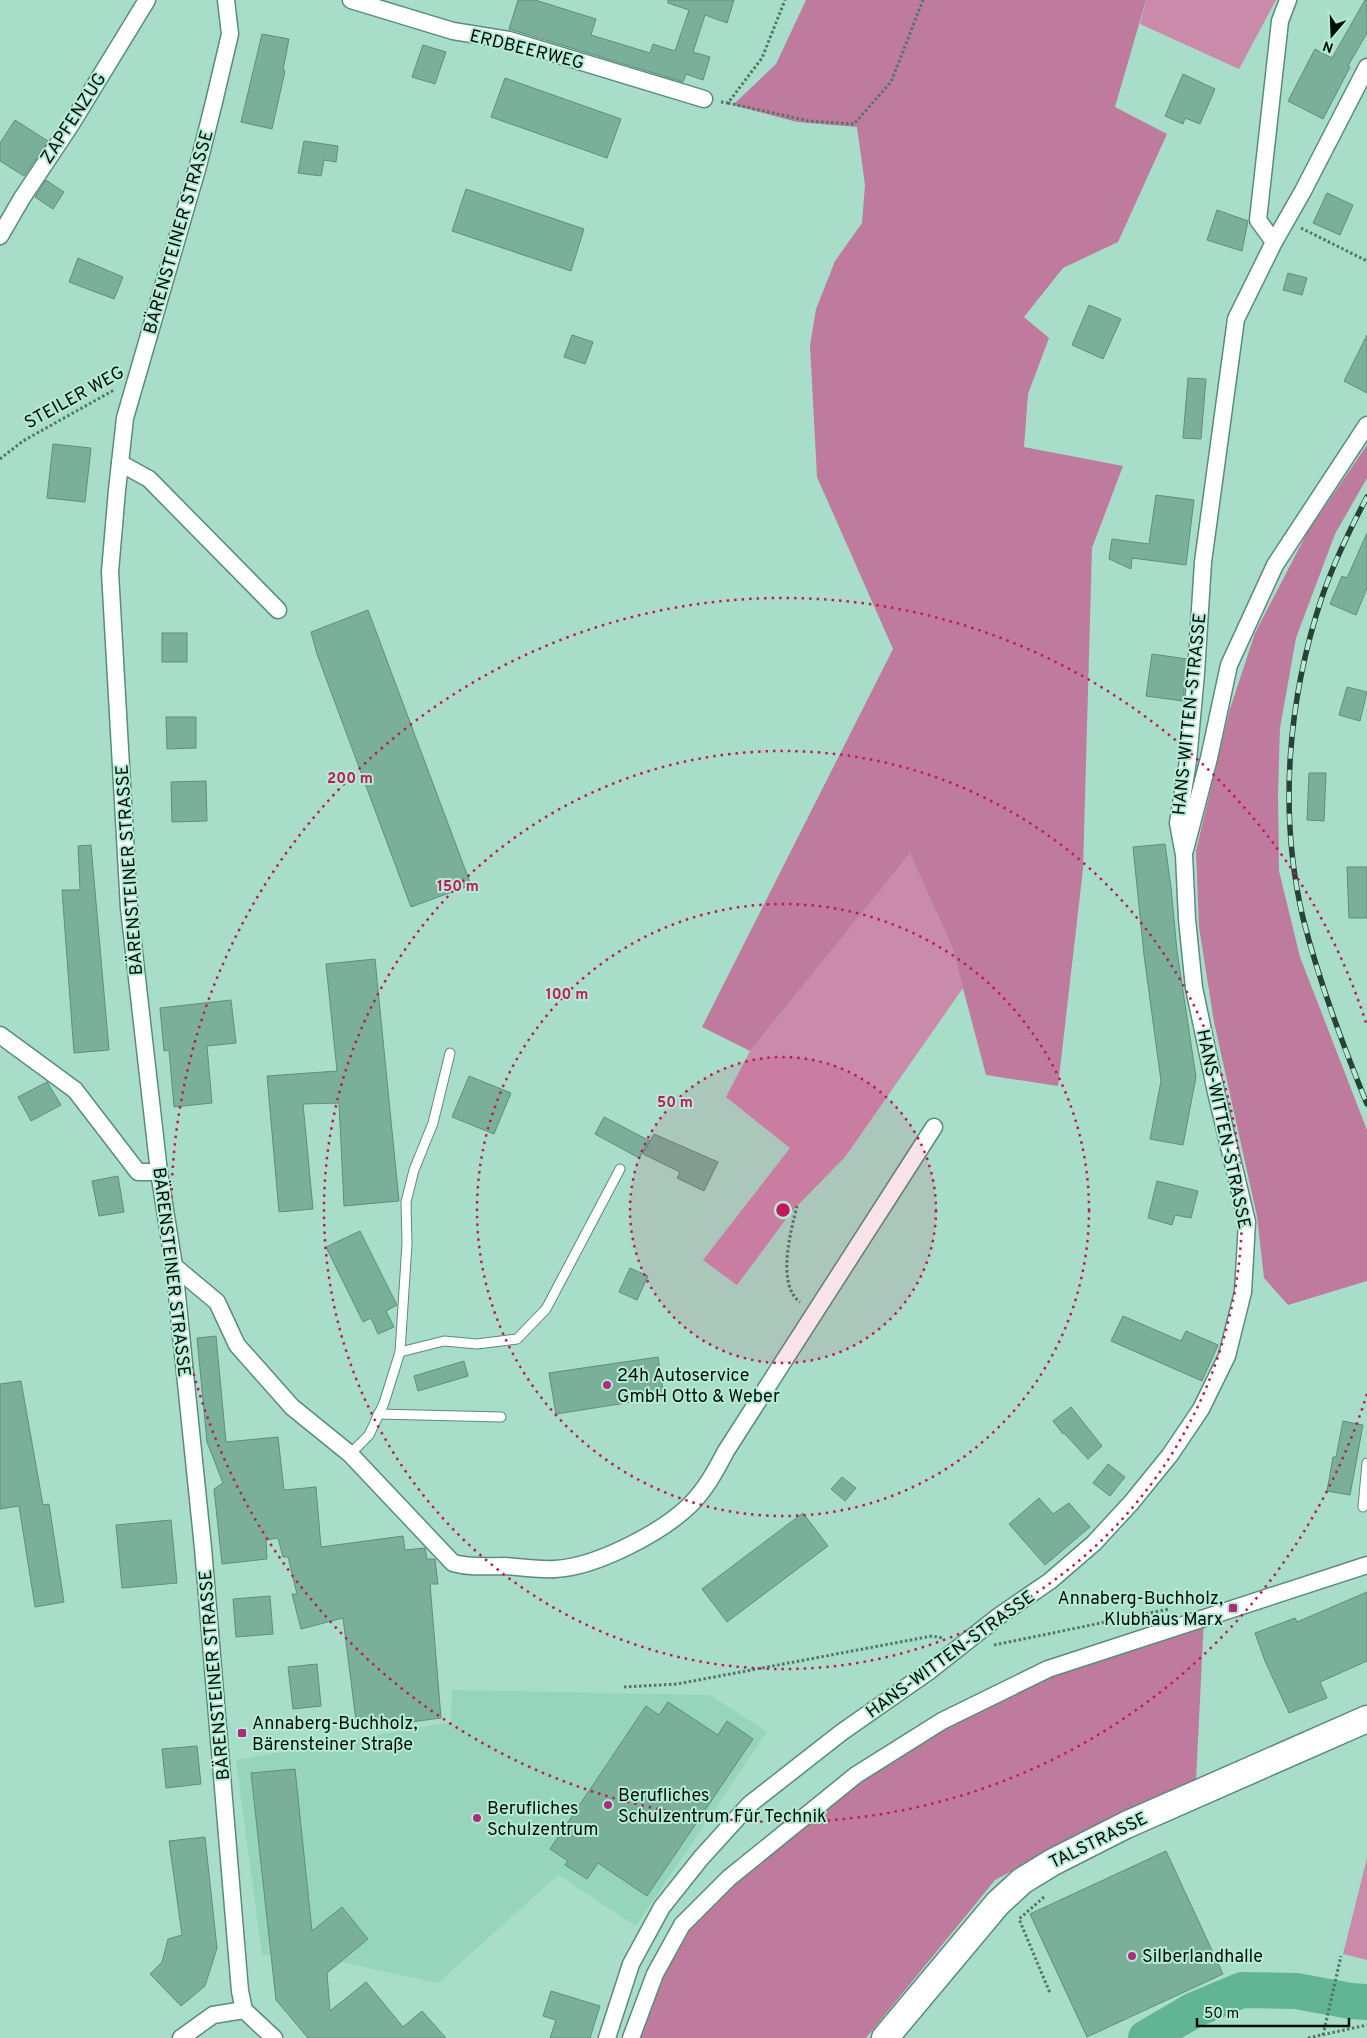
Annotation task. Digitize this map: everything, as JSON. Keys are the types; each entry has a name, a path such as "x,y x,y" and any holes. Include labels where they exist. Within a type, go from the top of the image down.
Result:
{"main road":[{"name":"TALSTRASSE","path":"886,2038 998,1903 1022,1881 1053,1862 1126,1825 1367,1719"}],"street":[{"name":"ZAPFENZUG","path":"0,236 147,0"},
{"name":"BÄRENSTEINER STRASSE","path":"226,0 230,34 216,92 198,166 125,418 110,572 129,908 158,1172 174,1266 204,1548 240,1991 244,2010"},
{"name":"ERDBEERWEG","path":"350,0 453,31 508,40 704,99"},
{"path":"1274,242 1258,220 1280,21 1288,0"},
{"name":"HANS-WITTEN-STRASSE","path":"607,2038 631,1964 662,1907 701,1858 750,1804 842,1732 928,1672 966,1641 1050,1581 1100,1537 1131,1504 1170,1455 1201,1409 1227,1356 1243,1292 1248,1222 1216,1092 1194,988 1186,919 1184,855 1178,822 1188,761 1202,562 1236,319 1274,242 1287,221 1367,68"},
{"path":"1184,855 1209,758 1229,665 1275,566 1367,425"},
{"path":"120,464 149,479 278,610"},
{"path":"0,1035 75,1090 138,1172 158,1172"},
{"path":"174,1266 217,1302 237,1345 292,1406 350,1454 453,1563 467,1567 502,1566 556,1569 604,1558 655,1531 690,1505 711,1480 726,1451 934,1127"},
{"path":"632,2038 655,1974 682,1925 729,1878 856,1775 942,1721 1048,1669 1367,1565"},
{"path":"181,2038 213,2015 244,2010 274,2038"}],"lane":[{"path":"350,1454 369,1435 400,1352 407,1244 406,1202 414,1170 433,1123 450,1053"},
{"path":"400,1352 444,1340 477,1344 517,1338 546,1309 620,1169"},
{"path":"378,1414 501,1417"},
{"path":"1363,1507 1367,1463"}],"path":[{"path":"728,103 762,58 785,0"},
{"path":"704,99 809,120 854,124 891,82 923,0"},
{"path":"1287,221 1367,260"},
{"name":"STEILER WEG","path":"0,459 23,441 137,378"},
{"path":"797,1206 790,1238 787,1270 790,1292 797,1300 816,1311"},
{"path":"966,1641 987,1646 1172,1608"},
{"path":"624,1688 677,1684 932,1636"},
{"path":"1050,1892 1019,1919 1050,1993"},
{"path":"1323,2035 1341,1956"},
{"path":"1308,2038 1367,2025"}],"shaded area":[{"path":"806,0 1146,0 1115,107 1167,134 1118,242 1063,268 1024,317 1049,338 1028,394 1024,447 1123,466 1092,548 1083,869 1058,1086 986,1075 952,947 910,853 750,1051 702,1027 893,649 817,477 810,346 816,309 835,261 862,223 865,185 857,127 797,122 733,105 776,64"},
{"path":"1146,0 1276,0 1239,69 1140,24"},
{"path":"1367,445 1367,478 1335,534 1296,638 1280,728 1278,793 1279,871 1300,957 1367,1130 1367,1281 1288,1305 1264,1278 1257,1216 1214,1022 1199,927 1196,851 1229,712 1255,633 1308,531"},
{"path":"910,852 952,947 963,988 845,1157 792,1211 737,1285 703,1260 790,1148 726,1097 750,1051"},
{"path":"1204,1618 1196,1781 1124,1811 995,1880 866,2038 631,2038 682,1925 856,1775 1048,1669"},
{"name":"Berufliches Schulzentrum","path":"452,1690 710,1695 767,1732 636,1926 558,1875 438,1983 336,1961 333,1954 262,1955 236,1760 451,1722"},
{"path":"1367,1858 1367,1960 1343,1954"}],"building":[{"path":"518,0 535,0 596,19 591,35 650,53 653,44 675,51 689,10 668,3 668,0 734,0 727,23 705,15 693,52 710,57 703,80 686,74 683,82 509,29"},
{"path":"1365,0 1367,0 1367,33 1348,66 1350,67 1323,119 1288,101 1315,49 1332,58"},
{"path":"262,34 289,39 283,70 285,71 272,129 241,122"},
{"path":"423,45 446,52 435,84 412,77"},
{"path":"1183,74 1215,89 1200,124 1185,118 1183,124 1165,116"},
{"path":"505,78 621,119 607,158 491,117"},
{"path":"15,120 48,141 24,176 0,161 0,143"},
{"path":"304,141 338,146 336,162 324,160 321,176 298,173"},
{"path":"46,180 64,192 53,209 35,197"},
{"path":"466,189 584,229 571,271 452,231"},
{"path":"1327,193 1353,205 1340,235 1313,223"},
{"path":"1217,210 1248,221 1242,251 1207,240"},
{"path":"78,258 123,277 114,299 69,282"},
{"path":"1288,273 1307,278 1302,295 1283,290"},
{"path":"1089,305 1121,319 1103,359 1072,345"},
{"path":"572,335 593,342 585,364 564,357"},
{"path":"1367,335 1367,393 1344,381"},
{"path":"1188,378 1206,379 1201,439 1183,438"},
{"path":"53,444 91,448 85,502 47,498"},
{"path":"1156,495 1194,500 1186,565 1132,558 1131,569 1109,559 1112,539 1149,544"},
{"path":"1367,533 1367,588 1356,615 1330,604 1342,576 1347,578"},
{"path":"368,610 471,885 411,907 317,654 311,632"},
{"path":"162,633 187,633 187,662 162,662"},
{"path":"1152,654 1187,659 1183,701 1146,696"},
{"path":"1347,687 1367,692 1360,721 1339,715"},
{"path":"166,717 196,717 196,748 167,749"},
{"path":"1309,773 1326,773 1324,821 1307,820"},
{"path":"206,781 207,821 172,822 171,782"},
{"path":"1165,844 1177,951 1196,1077 1183,1145 1150,1139 1161,1081 1144,955 1133,847"},
{"path":"91,845 109,1050 74,1053 62,890 80,890 78,846"},
{"path":"1347,867 1367,867 1367,918 1349,918"},
{"path":"375,959 399,1201 344,1206 339,1103 303,1104 313,1209 279,1212 267,1076 337,1071 326,964"},
{"path":"231,1000 236,1043 207,1046 212,1103 174,1107 169,1050 164,1051 160,1008"},
{"path":"469,1076 511,1093 494,1134 452,1117"},
{"path":"47,1082 61,1105 31,1121 18,1097"},
{"path":"604,1117 650,1141 639,1158 595,1134"},
{"path":"654,1134 718,1162 704,1191 677,1178 680,1172 643,1154"},
{"path":"118,1176 124,1212 99,1216 92,1181"},
{"path":"1157,1181 1198,1191 1191,1218 1175,1215 1172,1225 1148,1218"},
{"path":"360,1231 397,1305 386,1311 394,1327 378,1334 371,1318 363,1322 326,1247"},
{"path":"630,1268 648,1276 637,1300 619,1292"},
{"path":"1123,1316 1181,1341 1186,1331 1218,1345 1202,1381 1111,1341"},
{"path":"216,1336 226,1442 278,1437 284,1490 316,1487 321,1547 403,1536 405,1550 425,1548 427,1559 435,1559 438,1584 430,1584 441,1718 357,1729 343,1618 301,1629 292,1594 297,1594 288,1557 283,1557 278,1538 266,1540 267,1559 222,1564 214,1489 223,1483 207,1442 197,1338"},
{"name":"24h Autoservice GmbH Otto & Weber","path":"658,1357 664,1397 556,1414 549,1373"},
{"path":"464,1361 468,1376 418,1391 414,1376"},
{"path":"21,1381 43,1505 49,1504 64,1602 35,1607 19,1506 0,1509 0,1384"},
{"path":"1071,1407 1102,1446 1088,1459 1053,1421"},
{"path":"1343,1421 1363,1425 1350,1495 1327,1491 1333,1457 1336,1457"},
{"path":"1108,1464 1125,1477 1110,1496 1093,1483"},
{"path":"842,1477 856,1488 845,1501 831,1489"},
{"path":"1039,1498 1053,1514 1069,1503 1090,1527 1045,1565 1009,1524"},
{"path":"803,1513 828,1546 727,1622 702,1589"},
{"path":"171,1520 177,1583 122,1588 116,1525"},
{"path":"1367,1592 1367,1661 1320,1682 1327,1698 1289,1713 1265,1661 1255,1633 1295,1618 1297,1622"},
{"path":"270,1596 273,1634 236,1637 233,1599"},
{"path":"317,1664 321,1706 293,1709 288,1667"},
{"name":"Berufliches Schulzentrum Für Technik","path":"668,1702 718,1735 727,1721 753,1739 647,1896 598,1863 587,1879 565,1865 568,1861 550,1849 646,1706 659,1715"},
{"path":"197,1746 201,1784 166,1788 162,1749"},
{"path":"295,1769 312,1931 342,1907 368,1939 327,1973 330,2011 366,1982 403,2027 422,2011 446,2038 308,2038 276,2000 251,1773"},
{"path":"205,1837 217,1948 205,1986 181,2006 150,1974 162,1962 168,1939 182,1935 169,1841"},
{"name":"Silberlandhalle","path":"1166,1851 1223,1974 1087,2037 1030,1914"},
{"path":"551,1991 600,2006 590,2038 550,2038 556,2020 543,2016"}],"waterway":[{"path":"1146,2038 1194,2010 1242,1990 1296,1991 1367,2002"}],"railway":[{"path":"1367,497 1348,533 1332,571 1310,636 1294,715 1289,797 1295,878 1303,918 1332,1012 1367,1104"}],"place":[{"name":"24h Autoservice GmbH Otto & Weber","path":"607,1385"},
{"name":"Annaberg-Buchholz, Klubhaus Marx","path":"1233,1608"},
{"name":"Annaberg-Buchholz, Bärensteiner Straße","path":"242,1733"},
{"name":"Berufliches Schulzentrum Für Technik","path":"608,1805"},
{"name":"Berufliches Schulzentrum","path":"477,1818"},
{"name":"Silberlandhalle","path":"1132,1956"}]}
